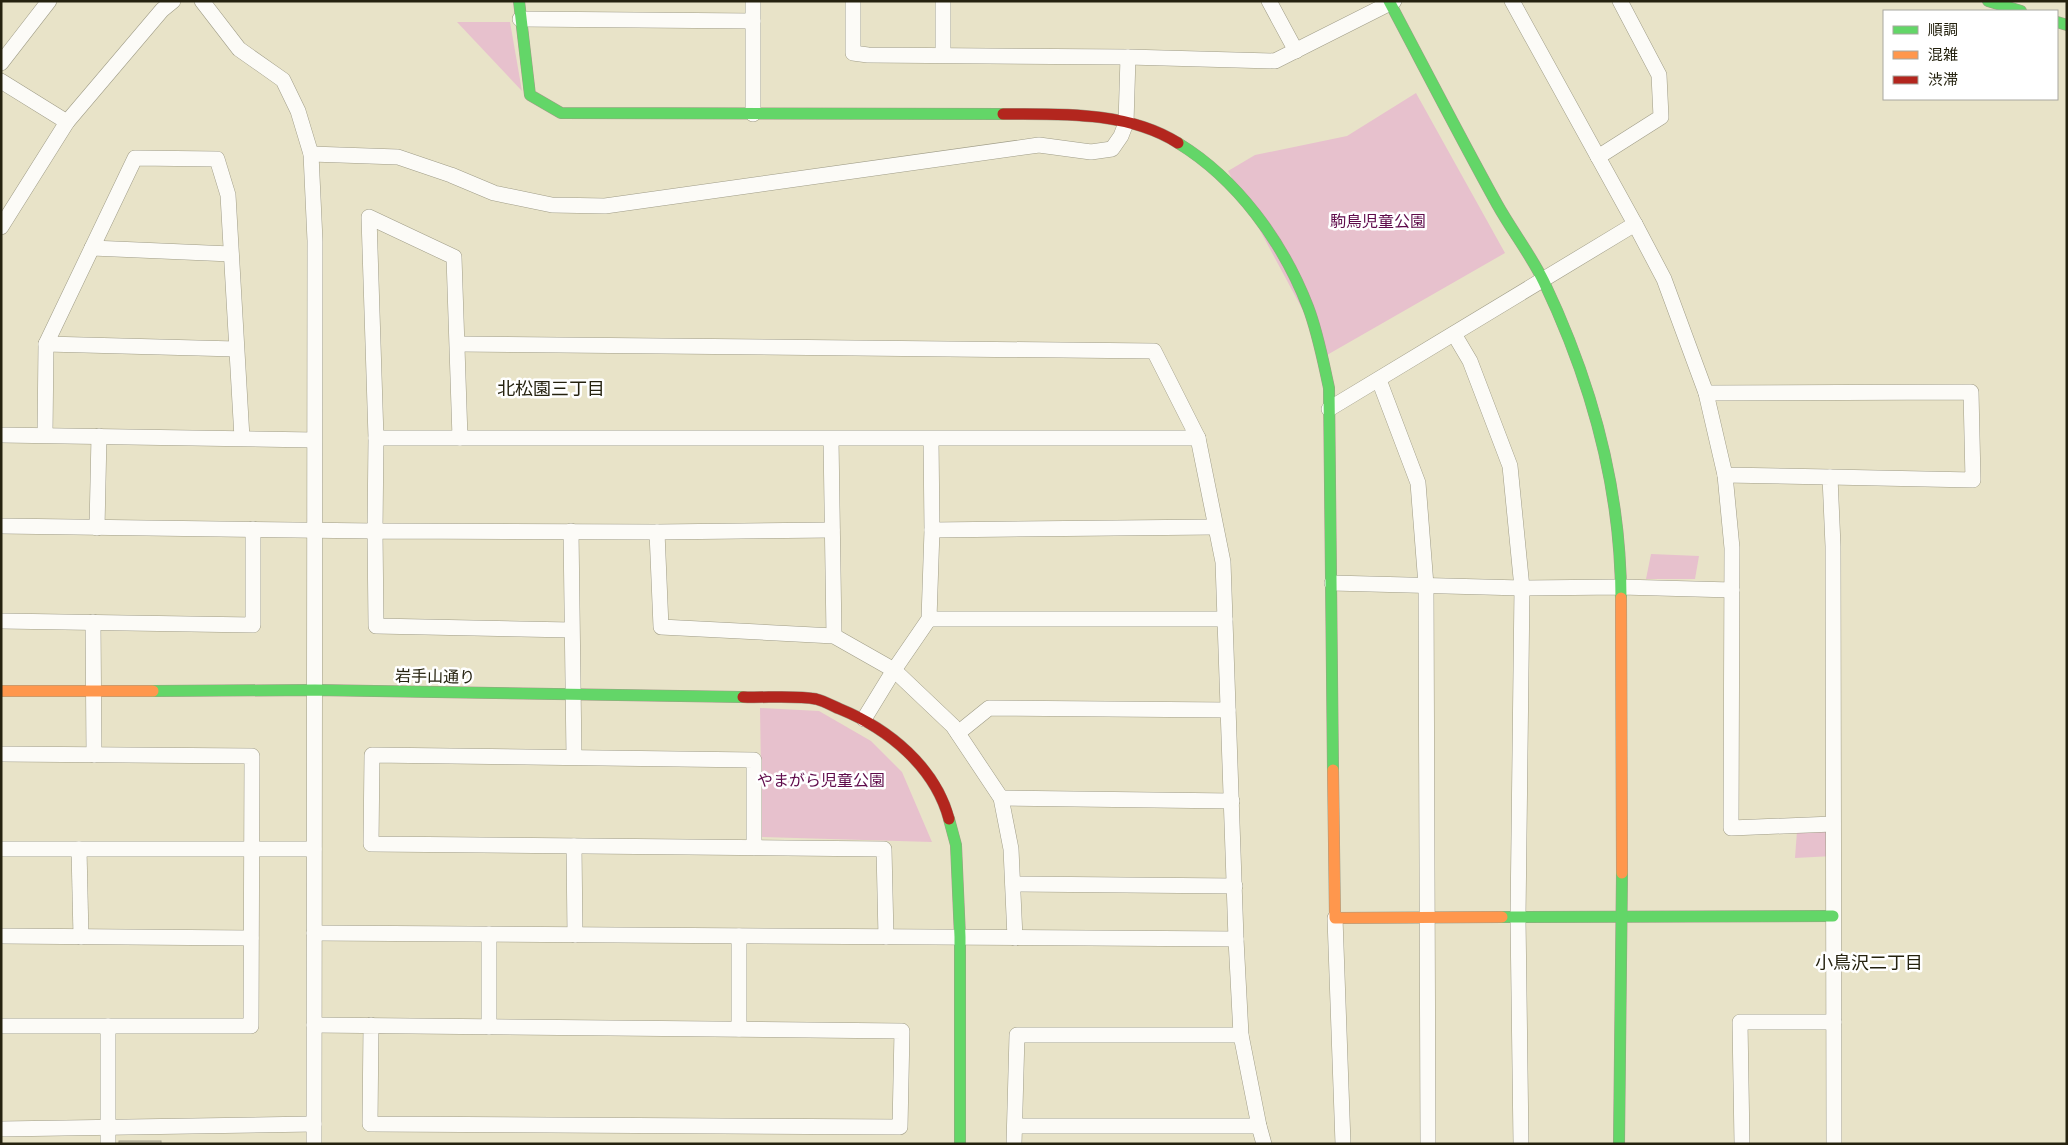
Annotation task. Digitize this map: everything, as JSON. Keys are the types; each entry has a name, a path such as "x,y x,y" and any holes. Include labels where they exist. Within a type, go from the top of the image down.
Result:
{"street":[{"path":"1,64 49,1"},
{"path":"1,227 67,122 162,10 173,1"},
{"path":"202,1 239,48 282,80 298,111 311,154 314,241 314,1144"},
{"path":"519,1 530,95 561,113 1080,114 1126,123 1172,139 1216,170 1249,206 1289,263 1308,306 1319,342 1329,388 1335,918 1343,1144"},
{"path":"753,1 753,114"},
{"path":"853,1 853,53 1274,61 1391,2 1498,206 1543,280 1577,358 1609,469 1616,509 1620,586 1622,918 1619,1144"},
{"path":"943,1 943,55"},
{"path":"1269,1 1296,51"},
{"path":"1512,1 1664,279 1706,393 1725,475 1732,548 1731,828 1833,824"},
{"path":"1598,157 1661,117 1659,75 1620,1"},
{"path":"1988,1 2018,10"},
{"path":"520,19 753,21"},
{"path":"311,154 398,157 451,175 494,193 552,205 604,206 1040,144 1091,152 1112,149 1126,123 1128,57"},
{"path":"1,81 67,122"},
{"path":"45,435 46,344 135,158 217,159 228,195 242,438"},
{"path":"460,438 454,257 370,217 376,438 376,626 571,630"},
{"path":"1329,409 1635,224"},
{"path":"92,248 231,254"},
{"path":"1454,334 1470,361 1510,466 1522,588 1518,918 1521,1144"},
{"path":"46,344 236,349"},
{"path":"458,344 1154,351 1198,438 1223,562 1241,1034 1264,1144"},
{"path":"1379,380 1418,483 1426,585 1428,1144"},
{"path":"1706,393 1970,392 1972,480 1725,475"},
{"path":"1,435 314,440"},
{"path":"97,528 99,436"},
{"path":"376,438 1198,438"},
{"path":"831,439 834,636"},
{"path":"864,719 928,619 932,530 931,439"},
{"path":"1830,477 1833,546 1834,1144"},
{"path":"1,526 375,531 657,532 832,530"},
{"path":"932,530 1215,527"},
{"path":"1,620 253,625 253,529"},
{"path":"571,531 574,757"},
{"path":"657,532 661,627 834,636 894,670 953,726 1001,798 1012,849 1015,938"},
{"path":"1332,583 1522,588 1620,586 1732,590"},
{"path":"928,619 1225,619"},
{"path":"93,622 92,690 94,755"},
{"name":"岩手山通り","path":"1,691 315,690 816,699 864,719 898,742 926,774 945,805 956,844 960,938 960,1144"},
{"path":"958,733 989,708 1228,710"},
{"path":"1,754 252,756 251,1026 1,1026"},
{"path":"754,848 754,760 372,755 371,844 754,848 884,849 886,937"},
{"path":"1001,798 1232,801"},
{"path":"574,846 575,935"},
{"path":"1,849 314,849"},
{"path":"80,849 81,937"},
{"path":"1013,884 1235,886"},
{"path":"1335,918 1833,916"},
{"path":"314,933 1236,939"},
{"path":"489,934 489,1027"},
{"path":"1,936 251,938"},
{"path":"739,936 739,1029"},
{"path":"1742,1144 1740,1022 1834,1022"},
{"path":"314,1025 371,1025 902,1031 900,1127 370,1124 371,1025"},
{"path":"108,1026 108,1144"},
{"path":"1014,1144 1017,1035 1241,1034"},
{"path":"1,1129 314,1124"},
{"path":"1015,1126 1259,1126"}],"green space":[{"path":"457,22 510,22 522,91"},
{"name":"駒鳥児童公園","path":"1416,93 1505,253 1327,355 1228,171 1255,155 1347,136"},
{"path":"1651,554 1699,556 1695,579 1646,579"},
{"name":"やまがら児童公園","path":"760,708 819,711 871,741 902,772 932,842 762,837"},
{"path":"1832,830 1833,856 1795,858 1797,831"}],"building":[{"path":"119,1141 161,1141 161,1144 119,1144"}],"traffic: fast":[{"path":"519,1 530,95 561,113 1003,114"},
{"path":"1389,1 1497,204 1539,272 1561,319 1589,396 1609,476 1616,516 1621,598"},
{"path":"1988,1 2018,10"},
{"path":"2058,22 2067,25"},
{"path":"1178,143 1220,175 1256,214 1298,283 1312,317 1320,347 1329,388 1333,770"},
{"path":"153,691 315,690 743,697"},
{"path":"949,819 956,845 960,937 960,1144"},
{"path":"1619,1144 1622,873"},
{"path":"1502,917 1833,916"}],"traffic: slow":[{"path":"1621,598 1622,873"},
{"path":"1,691 153,691"},
{"path":"1333,770 1335,918 1502,917"}],"traffic: jam":[{"path":"1003,114 1093,116 1138,125 1178,143"},
{"path":"743,697 816,699 876,727 908,752 921,767 933,783 949,819"}],"district":[{"name":"北松園三丁目","path":"551,389"},
{"name":"小鳥沢二丁目","path":"1869,963"}]}
